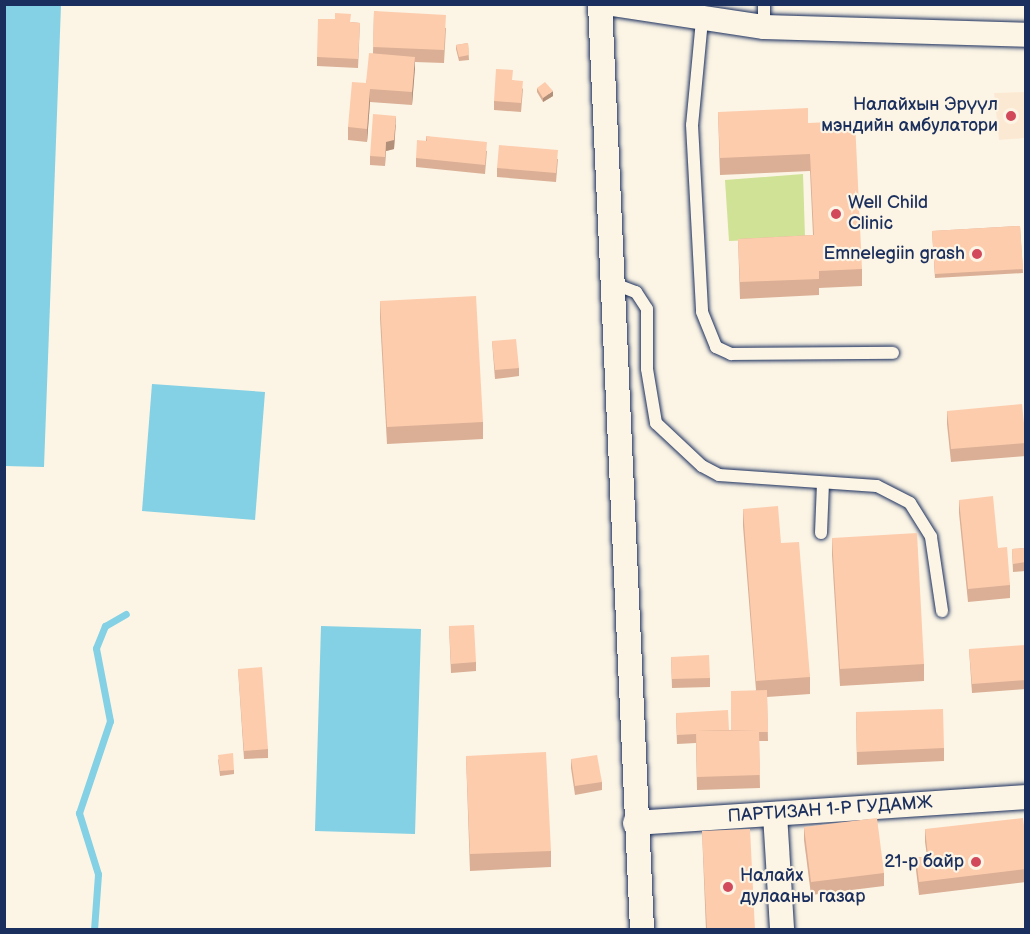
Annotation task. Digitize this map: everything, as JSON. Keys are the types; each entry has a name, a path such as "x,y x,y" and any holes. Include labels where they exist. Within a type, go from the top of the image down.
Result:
{"street":[{"path":"600,4 635,823 642,930"},
{"path":"612,4 702,20 764,16 1026,35"},
{"name":"ПАРТИЗАН 1-Р ГУДАМЖ","path":"635,823 1026,797"},
{"path":"775,814 782,930"}],"lane":[{"path":"702,20 692,125 702,312 716,346 731,354 893,353"},
{"path":"612,283 636,292 647,309 647,369 657,423 702,466 719,475 877,486 910,503 931,537 942,611"},
{"path":"821,533 824,483"}],"shaded area":[{"name":"Налайхын Эрүүл мэндийн амбулатори","path":"1025,92 1025,138 999,140 994,93"}],"green space":[{"path":"803,174 805,238 729,241 725,180"}],"water":[{"path":"5,4 61,5 44,467 5,466"},
{"path":"152,384 265,392 255,520 142,511"},
{"path":"321,626 421,629 415,834 315,831"}],"building":[{"path":"374,11 446,15 444,50 373,47"},
{"path":"335,13 351,14 350,22 360,23 358,59 317,57 318,19 335,19"},
{"path":"468,43 469,55 459,57 456,45"},
{"path":"369,53 415,57 412,92 370,89 367,129 348,127 352,82 366,83"},
{"path":"496,69 513,70 512,80 523,81 521,103 494,101"},
{"path":"545,82 553,91 543,98 537,88"},
{"name":"Well Child Clinic","path":"808,108 808,123 855,121 862,269 819,271 819,279 740,282 738,239 814,235 810,154 720,158 718,112"},
{"path":"373,114 396,116 394,140 386,142 385,157 370,156"},
{"path":"426,136 487,142 485,165 416,158 417,140 427,141"},
{"path":"499,145 558,150 556,173 497,168"},
{"name":"Emnelegiin grash","path":"1020,226 1023,269 935,274 932,231"},
{"path":"476,296 483,422 387,427 380,301"},
{"path":"516,339 519,368 495,370 492,341"},
{"path":"1022,404 1026,443 951,449 947,411"},
{"path":"993,496 998,548 1007,547 1010,585 968,589 959,500"},
{"path":"778,506 781,543 799,542 810,677 756,681 743,509"},
{"path":"917,533 924,664 840,669 832,538"},
{"path":"1026,548 1026,562 1013,564 1012,549"},
{"path":"474,625 476,662 451,664 449,626"},
{"path":"1025,645 1026,680 972,684 969,649"},
{"path":"709,655 710,678 672,679 671,657"},
{"path":"262,667 268,749 244,751 238,669"},
{"path":"767,690 768,732 731,730 731,691"},
{"path":"943,709 944,748 857,752 856,712"},
{"path":"728,710 729,730 696,731 696,734 677,735 676,713"},
{"path":"759,730 760,775 697,777 696,731"},
{"path":"546,752 551,851 470,854 466,756"},
{"path":"233,753 234,770 220,771 218,755"},
{"path":"597,755 602,782 575,786 571,759"},
{"path":"877,818 884,873 811,882 804,827"},
{"name":"21-р байр","path":"1023,818 1026,869 919,882 916,858 928,856 925,829"},
{"name":"Налайх дулааны газар","path":"750,829 755,930 707,930 702,831"}],"waterway":[{"path":"94,930 98,874 79,813 110,721 96,648 105,626 126,614"}],"place":[{"name":"Налайхын Эрүүл мэндийн амбулатори","path":"1011,116"},
{"name":"Well Child Clinic","path":"836,214"},
{"name":"Emnelegiin grash","path":"977,254"},
{"name":"21-р байр","path":"976,862"},
{"name":"Налайх дулааны газар","path":"728,887"}]}
